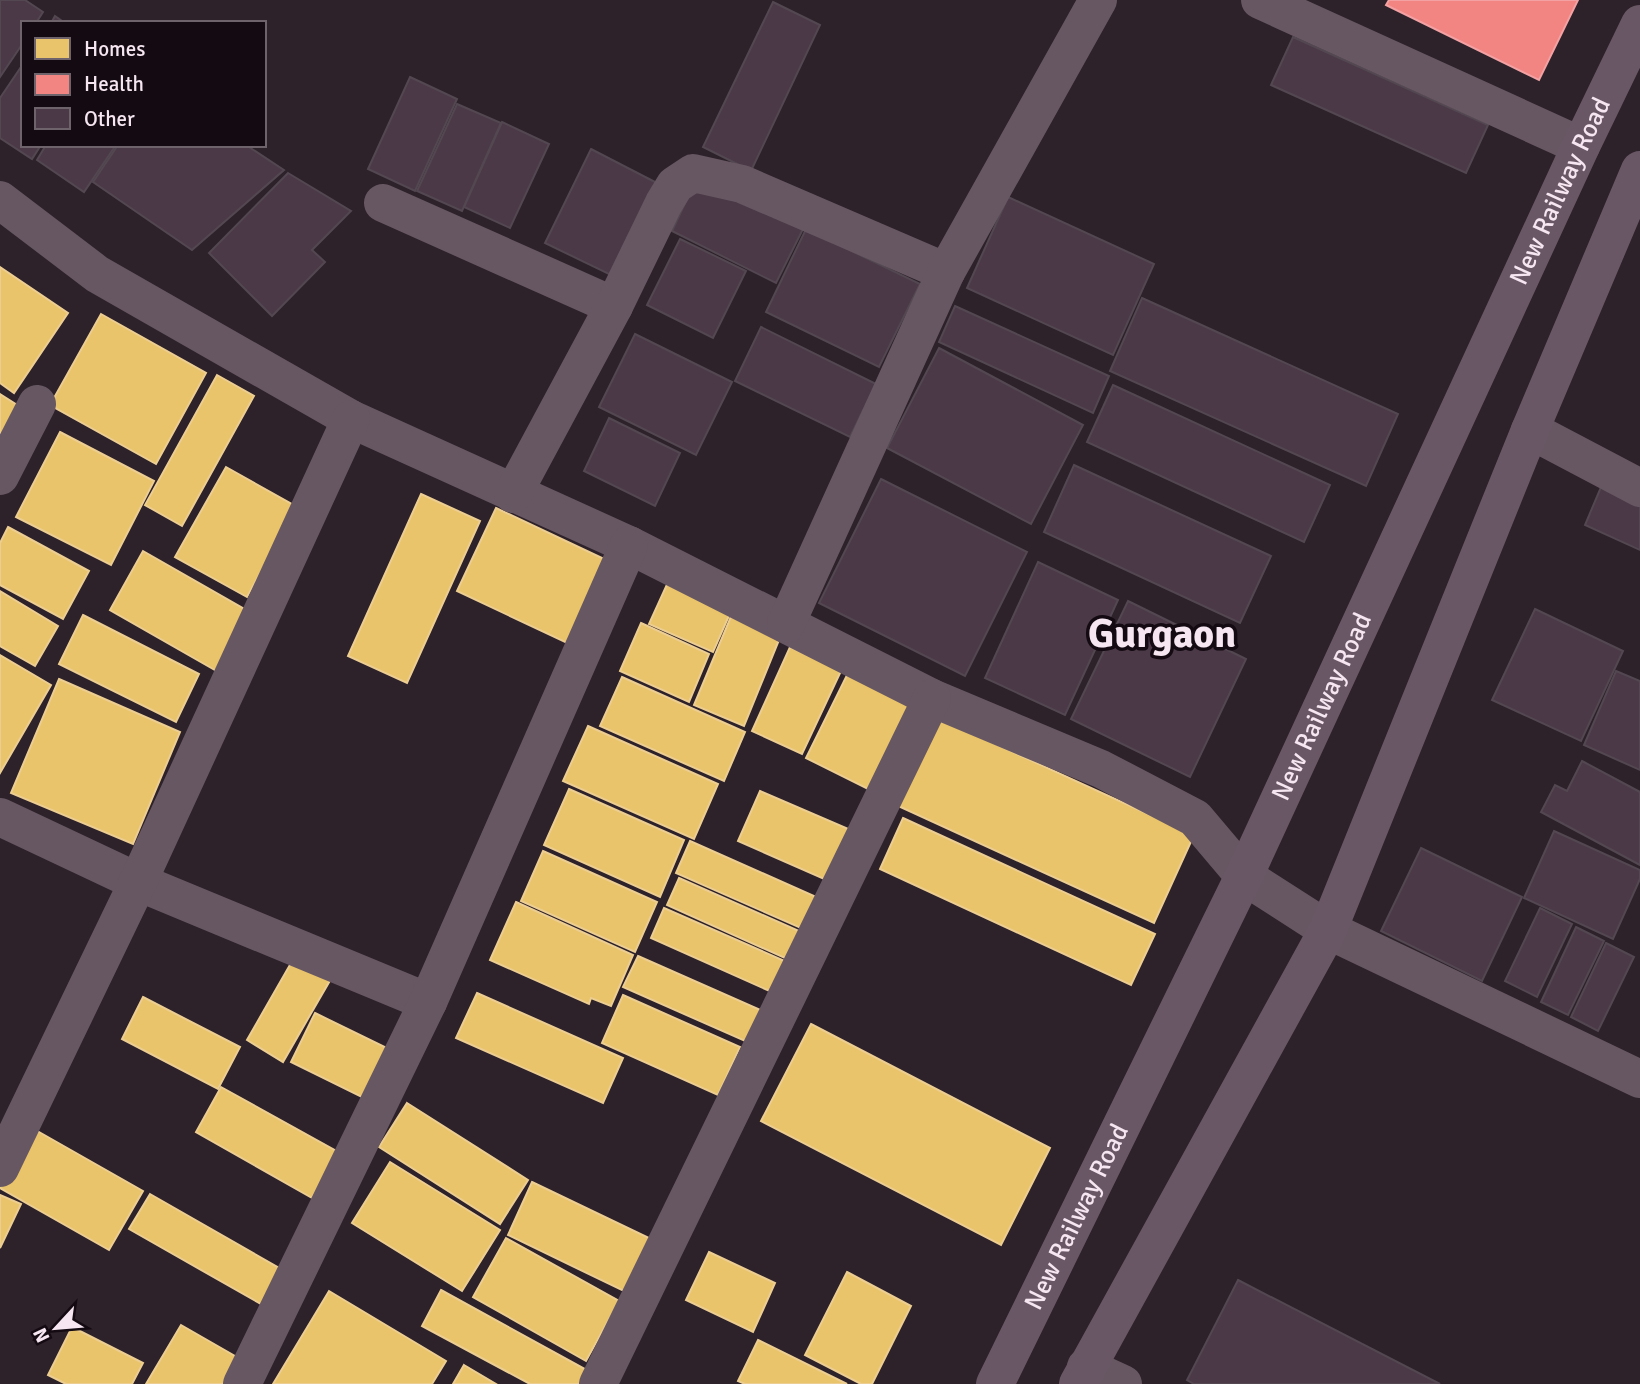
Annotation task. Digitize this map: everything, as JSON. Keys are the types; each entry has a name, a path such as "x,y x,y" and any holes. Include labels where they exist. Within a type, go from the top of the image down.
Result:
{"main road":[{"name":"New Railway Road","path":"995,1384 1244,876 1640,23"},
{"path":"1082,1375 1328,930 1530,430 1640,170"}],"street":[{"path":"786,624 946,272 1098,0"},
{"path":"1260,0 1581,146"},
{"path":"513,494 614,306 664,203 676,185 693,173 742,184 946,272"},
{"path":"0,200 97,274 351,419 629,545 932,698 1101,769 1195,818 1244,876 1328,930 1640,1079"},
{"path":"383,203 614,306"},
{"path":"0,476 37,404"},
{"path":"0,1168 138,882 351,419"},
{"path":"1530,430 1640,488"},
{"path":"242,1384 428,1002 629,545"},
{"path":"598,1384 932,698"},
{"path":"0,817 138,882 428,1002"},
{"path":"1082,1375 1123,1384"}],"building: Homes":[{"path":"0,267 68,313 14,393 0,383"},
{"path":"101,314 206,373 156,464 50,405"},
{"path":"217,375 254,396 182,526 145,505"},
{"path":"0,394 22,408 0,444"},
{"path":"60,432 154,481 111,565 16,517"},
{"path":"226,467 297,507 247,597 175,557"},
{"path":"421,494 480,521 407,683 348,656"},
{"path":"496,508 619,566 580,649 457,591"},
{"path":"8,527 89,571 63,619 0,585 0,543"},
{"path":"143,551 253,614 220,673 110,610"},
{"path":"669,580 732,609 713,652 649,624"},
{"path":"0,591 58,626 35,666 0,646"},
{"path":"732,614 781,635 744,726 694,705"},
{"path":"83,615 199,674 176,722 59,664"},
{"path":"641,623 709,654 689,702 620,671"},
{"path":"790,647 841,671 802,754 752,731"},
{"path":"0,655 51,685 0,773"},
{"path":"850,669 913,701 870,790 806,758"},
{"path":"622,677 745,732 724,781 600,726"},
{"path":"59,679 180,732 133,844 11,793"},
{"path":"936,717 1194,835 1154,923 896,805"},
{"path":"588,726 718,784 694,839 563,781"},
{"path":"569,789 684,840 660,897 544,845"},
{"path":"760,791 853,831 831,882 738,841"},
{"path":"903,818 1155,934 1131,985 880,869"},
{"path":"690,841 823,900 810,932 676,873"},
{"path":"543,851 657,902 635,952 521,901"},
{"path":"679,878 808,935 796,963 667,905"},
{"path":"516,902 633,955 611,1006 591,998 589,1004 490,960"},
{"path":"664,908 796,966 783,997 651,938"},
{"path":"295,956 332,977 283,1062 247,1040"},
{"path":"638,956 765,1012 752,1044 623,987"},
{"path":"477,993 623,1058 603,1103 456,1038"},
{"path":"623,995 740,1047 718,1095 602,1043"},
{"path":"143,997 240,1047 218,1089 122,1039"},
{"path":"315,1013 399,1054 374,1103 291,1062"},
{"path":"811,1024 1050,1148 1001,1245 761,1121"},
{"path":"221,1087 338,1152 312,1198 196,1132"},
{"path":"407,1103 528,1180 500,1224 379,1147"},
{"path":"32,1128 143,1191 109,1250 0,1188"},
{"path":"390,1162 500,1230 462,1291 352,1223"},
{"path":"532,1182 651,1239 626,1292 508,1235"},
{"path":"150,1194 288,1273 268,1308 129,1229"},
{"path":"0,1195 21,1204 0,1248"},
{"path":"506,1238 619,1301 586,1361 473,1297"},
{"path":"709,1252 775,1283 753,1332 686,1300"},
{"path":"847,1272 911,1306 872,1384 861,1384 805,1355"},
{"path":"441,1290 592,1373 586,1384 530,1384 422,1326"},
{"path":"329,1291 446,1361 432,1384 273,1384"},
{"path":"181,1325 249,1364 237,1384 146,1384"},
{"path":"72,1327 143,1363 132,1384 66,1384 48,1375"},
{"path":"758,1340 847,1384 745,1384 738,1381"},
{"path":"464,1365 496,1384 453,1384"}],"building: Health":[{"path":"1389,0 1578,0 1539,80 1386,5"}],"building: Other":[{"path":"0,0 25,0 43,12 37,21 21,21 21,46 0,77"},
{"path":"773,2 820,25 751,171 703,147"},
{"path":"1293,37 1488,125 1466,173 1271,85"},
{"path":"21,67 21,147 40,147 32,159 0,138 0,98"},
{"path":"410,77 457,99 415,191 368,169"},
{"path":"457,104 501,123 462,211 417,191"},
{"path":"502,122 549,144 510,228 464,207"},
{"path":"45,147 115,147 84,192 37,160"},
{"path":"117,147 249,147 284,170 192,250 93,182"},
{"path":"591,149 657,183 611,275 545,243"},
{"path":"288,173 351,211 312,250 325,262 272,316 209,253"},
{"path":"698,176 804,227 776,283 672,231"},
{"path":"1008,197 1154,264 1113,355 967,288"},
{"path":"806,229 920,284 879,367 766,312"},
{"path":"680,239 746,271 713,338 647,305"},
{"path":"1142,298 1398,414 1366,486 1110,371"},
{"path":"955,306 1109,376 1093,413 939,342"},
{"path":"761,327 876,384 850,437 735,381"},
{"path":"635,334 732,382 696,455 599,407"},
{"path":"939,348 1083,425 1031,524 887,448"},
{"path":"1113,385 1330,485 1304,542 1087,442"},
{"path":"609,418 680,453 655,506 584,471"},
{"path":"1074,465 1271,556 1240,623 1044,532"},
{"path":"881,479 1027,552 965,676 819,603"},
{"path":"1601,487 1640,506 1640,550 1585,525"},
{"path":"1038,562 1118,600 1065,715 985,678"},
{"path":"1128,601 1246,659 1190,777 1071,719"},
{"path":"1535,609 1623,651 1581,741 1492,700"},
{"path":"1616,671 1640,681 1640,770 1584,745"},
{"path":"1582,761 1640,792 1640,865 1541,812 1555,785 1567,791"},
{"path":"1554,831 1640,870 1640,879 1613,939 1524,898"},
{"path":"1421,848 1522,897 1482,981 1381,931"},
{"path":"1540,908 1572,924 1537,997 1505,981"},
{"path":"1576,927 1604,941 1568,1015 1541,1002"},
{"path":"1606,943 1634,957 1598,1031 1571,1017"},
{"path":"1238,1280 1440,1384 1194,1384 1187,1380"}],"district":[{"name":"Gurgaon","path":"1162,634"}]}
